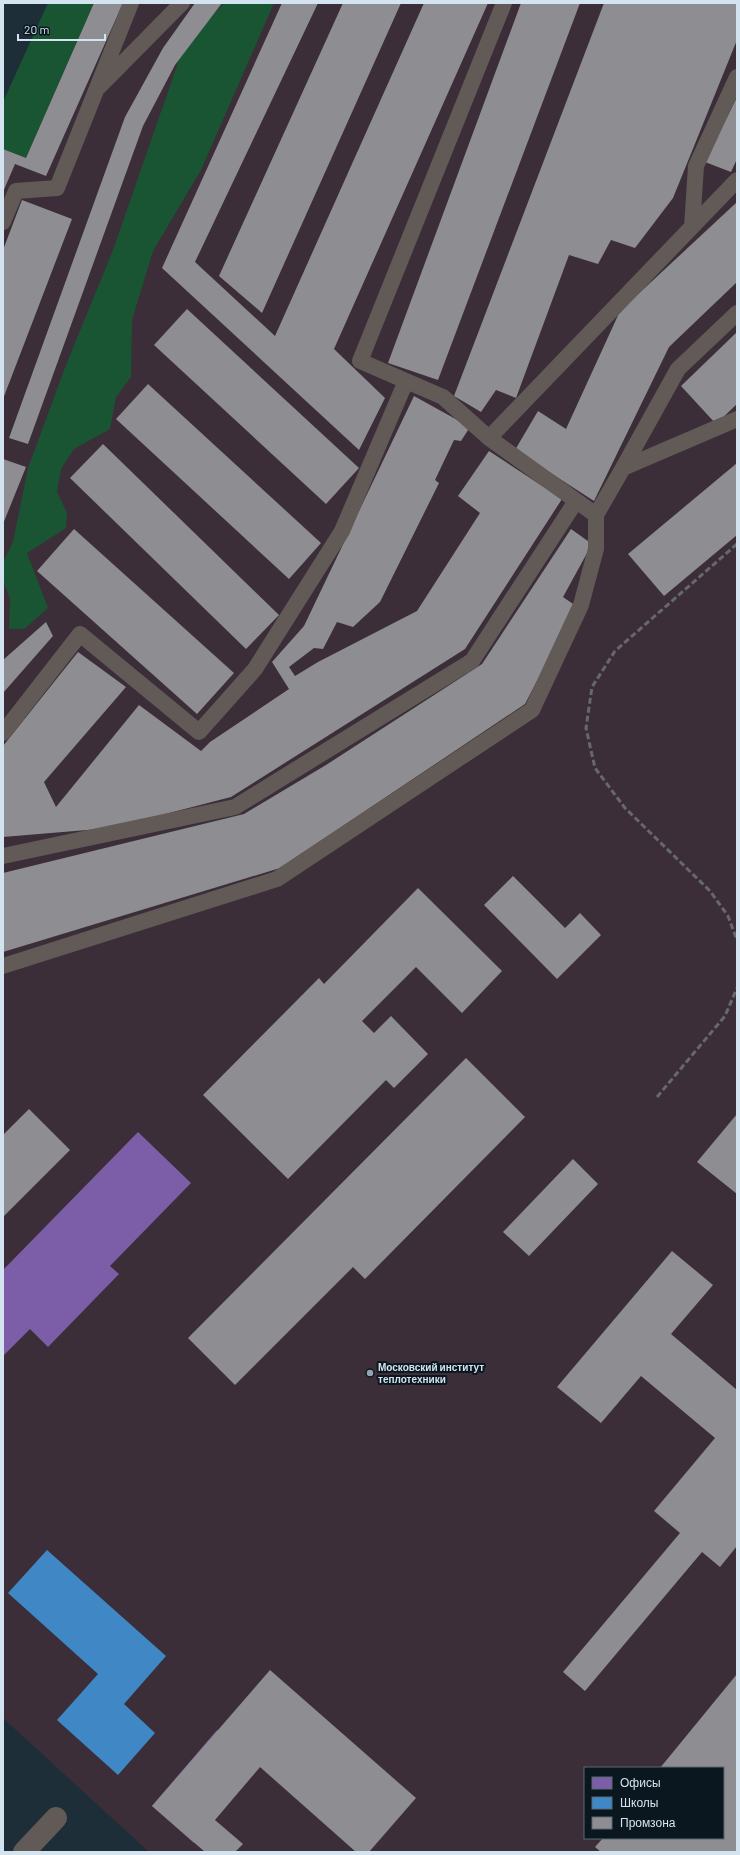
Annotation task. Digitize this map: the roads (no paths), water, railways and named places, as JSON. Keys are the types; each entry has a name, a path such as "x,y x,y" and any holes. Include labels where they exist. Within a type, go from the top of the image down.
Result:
{"street":[{"path":"24,1852 56,1818"}],"lane":[{"path":"3,222 16,191 57,188 131,3"},
{"path":"95,92 182,3"},
{"path":"504,3 360,360 443,398 489,438 596,515"},
{"path":"692,227 696,166 737,77"},
{"path":"489,438 737,180"},
{"path":"3,966 277,879 532,710 581,605 596,548 596,515 678,369 737,313"},
{"path":"3,733 80,634 199,732 255,669 342,531 406,381"},
{"path":"623,468 737,418"},
{"path":"3,856 235,807 472,661 576,501"}],"railway":[{"path":"737,544 615,651 592,687 586,728 595,768 625,808 710,891 728,916 737,940"},
{"path":"657,1097 725,1016 737,988"}],"place":[{"name":"Московский институт теплотехники","path":"370,1373"}]}
